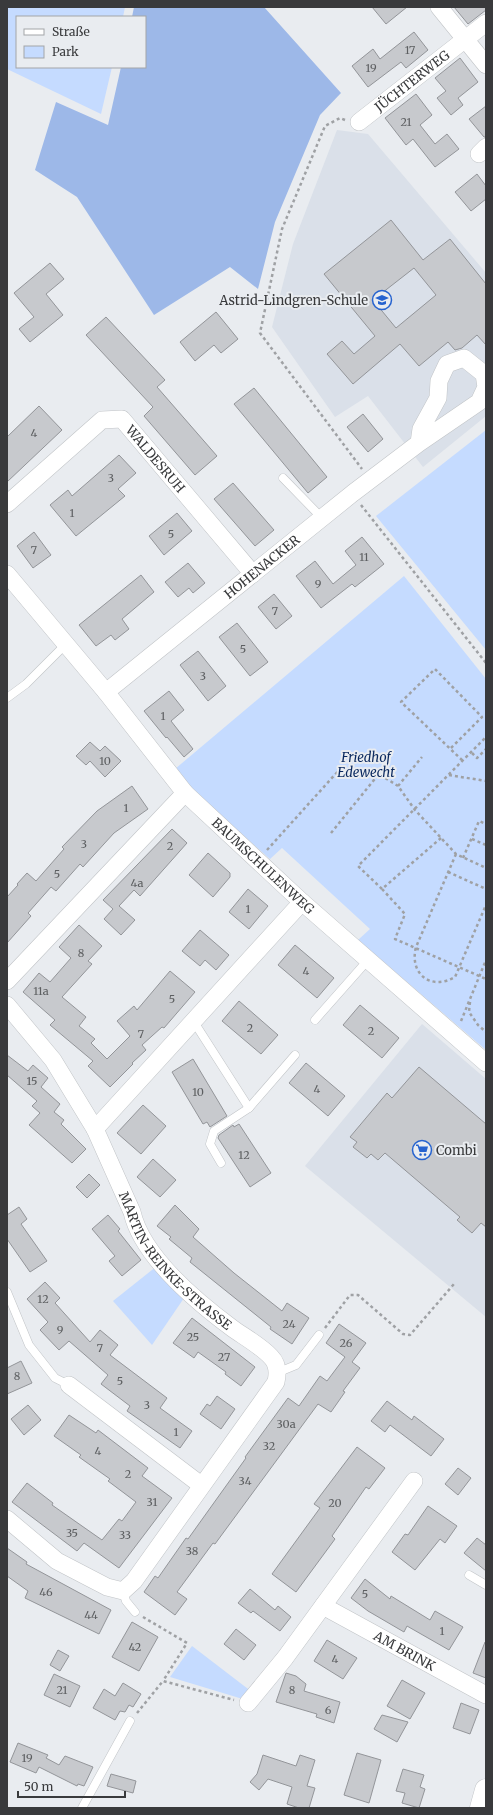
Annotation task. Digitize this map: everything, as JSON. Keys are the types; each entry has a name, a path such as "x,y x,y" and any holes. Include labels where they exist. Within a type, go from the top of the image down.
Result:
{"main road":[{"path":"481,1808 486,1790"}],"street":[{"path":"439,7 486,65"},
{"name":"JÜCHTERWEG","path":"359,122 486,23"},
{"name":"HOHENACKER","path":"106,692 353,493 419,443 479,402 486,387 484,374 464,358 447,364 439,381 438,398 421,429 419,443"},
{"name":"WALDESRUH","path":"7,504 102,420 122,419 253,574"},
{"name":"BAUMSCHULENWEG","path":"7,574 65,645 106,692 185,793 302,902 486,1063"},
{"path":"7,981 185,793"},
{"path":"96,1129 302,902"},
{"name":"MARTIN-REINKE-STRASSE","path":"7,1005 54,1060 96,1129 132,1212 134,1220 146,1244 175,1280 223,1321 271,1357 278,1372"},
{"path":"7,1519 57,1561 107,1586 123,1591 134,1580 276,1382 278,1372"},
{"path":"69,1385 201,1485"},
{"path":"248,1703 285,1658 414,1481"},
{"name":"AM BRINK","path":"323,1606 486,1695"}],"lane":[{"path":"283,478 322,518"},
{"path":"7,698 26,684 65,645"},
{"path":"315,1020 368,960"},
{"path":"194,1022 249,1108"},
{"path":"221,1163 210,1144 211,1136 214,1131 249,1108 295,1055"},
{"path":"7,1292 29,1345 55,1378 69,1385"},
{"path":"278,1372 296,1365 319,1334"},
{"path":"469,1576 486,1585"},
{"path":"123,1591 126,1601 136,1612"},
{"path":"82,1808 130,1722"}],"path":[{"path":"359,122 340,118 325,126 282,229 260,333 370,480"},
{"path":"353,493 486,663"},
{"path":"451,748 482,717 435,669 401,702 463,760"},
{"path":"486,737 472,753 463,760 358,866 406,914 395,939 460,966 486,979"},
{"path":"472,753 477,758 486,750"},
{"path":"398,786 422,757"},
{"path":"255,858 269,849 340,769 379,774 398,786 415,810 456,854 486,868"},
{"path":"332,833 379,774"},
{"path":"448,775 486,781"},
{"path":"464,858 479,821 486,824"},
{"path":"382,889 440,838"},
{"path":"472,838 486,844"},
{"path":"456,854 416,947 414,956 415,967 423,977 436,984 447,982 455,977 486,905"},
{"path":"448,872 486,889"},
{"path":"451,1033 457,1032 486,960"},
{"path":"471,1000 469,1012 478,1025 486,1032"},
{"path":"319,1334 350,1295 358,1296 403,1334 410,1335 454,1284"},
{"path":"130,1722 163,1681 187,1643 136,1612"},
{"path":"163,1681 248,1703"}],"shaded area":[{"path":"134,7 264,7 341,93 320,115 275,222 258,289 230,267 154,315 77,197 35,170 56,102 108,125 121,68 146,68 146,16 132,16"},
{"name":"Astrid-Lindgren-Schule","path":"337,130 368,134 486,273 486,416 423,467 368,396 335,417 272,327 293,244"},
{"path":"422,1024 486,1079 486,1317 305,1166"}],"green space":[{"path":"7,7 125,7 123,16 16,16 16,68 112,68 101,114 7,69"},
{"path":"486,430 486,650 376,516"},
{"name":"Friedhof Edewecht","path":"404,576 486,679 486,1050 358,940 370,929 282,848 270,859 203,800 175,769"},
{"path":"157,1266 184,1298 152,1345 113,1301"},
{"path":"192,1646 252,1692 246,1700 170,1677"}],"building":[{"path":"372,7 407,7 386,24"},
{"path":"454,7 486,7 486,10 468,24"},
{"path":"414,32 428,50 406,68 401,62 368,87 352,66 373,49 380,59"},
{"path":"460,58 478,82 458,98 463,105 451,115 437,98 446,91 435,78"},
{"path":"416,94 432,115 420,125 435,144 447,134 459,149 435,167 413,139 406,145 385,118"},
{"path":"486,106 486,137 484,137 469,119"},
{"path":"477,174 486,186 486,199 471,211 455,192"},
{"path":"391,220 423,260 450,239 486,284 486,345 477,335 462,348 455,350 448,342 419,366 400,344 353,384 327,354 342,341 354,354 375,336 324,274","holes":["414,268 436,295 396,328 373,300"]},
{"path":"50,263 64,279 46,294 63,315 30,342 19,329 34,317 14,293"},
{"path":"216,312 238,339 221,353 214,345 195,361 180,342"},
{"path":"106,317 165,380 157,387 217,456 195,475 144,416 153,407 86,335"},
{"path":"254,388 327,477 308,493 234,404"},
{"path":"39,406 62,430 7,482 7,437"},
{"path":"363,414 383,439 368,452 347,427"},
{"path":"119,455 136,473 118,489 125,496 76,536 50,505 68,490 72,496"},
{"path":"233,483 274,530 255,546 214,499"},
{"path":"177,513 192,531 164,555 149,536"},
{"path":"34,532 51,555 33,568 17,546"},
{"path":"362,537 384,564 355,587 352,584 321,608 296,576 315,561 333,584 356,565 345,551"},
{"path":"188,563 205,583 193,593 189,588 178,597 165,582"},
{"path":"141,575 154,592 122,619 129,629 115,640 111,635 96,646 79,625"},
{"path":"274,594 292,616 276,629 258,607"},
{"path":"237,623 268,662 250,676 219,637"},
{"path":"198,651 226,686 208,701 180,665"},
{"path":"169,691 184,710 171,721 193,749 184,757 144,711"},
{"path":"90,742 100,751 105,746 121,761 105,777 90,761 86,765 76,756"},
{"path":"132,786 148,809 114,833 83,867 80,864 56,891 51,887 28,913 31,916 7,943 7,897 18,885 17,884 27,873 36,881 64,849 62,847 97,811"},
{"path":"172,829 187,843 140,896 134,890 119,906 135,920 121,935 104,919 113,909 103,900"},
{"path":"208,853 230,873 230,877 213,897 189,875"},
{"path":"248,889 268,906 249,929 229,912"},
{"path":"79,925 102,946 88,961 92,964 62,997 86,1017 79,1026 95,1039 91,1043 107,1059 130,1036 117,1021 134,1006 137,1010 170,971 195,992 164,1028 162,1027 142,1045 146,1050 110,1087 88,1066 93,1061 50,1025 55,1020 23,992 39,973 50,982 71,958 59,947"},
{"path":"200,930 229,955 216,970 205,960 200,966 182,951"},
{"path":"295,945 334,978 317,998 278,965"},
{"path":"239,1001 278,1035 261,1054 222,1021"},
{"path":"360,1005 399,1038 382,1058 343,1025"},
{"path":"7,1055 28,1071 33,1065 48,1078 41,1087 60,1104 54,1112 64,1120 61,1124 86,1149 72,1163 29,1125 40,1113 32,1106 37,1101 7,1075"},
{"path":"193,1059 227,1116 210,1127 207,1122 203,1124 172,1072"},
{"path":"306,1063 345,1096 328,1116 289,1083"},
{"name":"Combi","path":"419,1067 486,1124 486,1227 481,1223 472,1233 457,1220 460,1217 385,1153 378,1160 371,1154 367,1158 353,1147 357,1142 350,1137 387,1093 392,1098"},
{"path":"143,1105 166,1126 141,1154 117,1133"},
{"path":"239,1124 271,1173 250,1187 218,1138 219,1135 233,1125 234,1127"},
{"path":"153,1159 176,1180 160,1197 137,1177"},
{"path":"89,1174 100,1185 87,1198 76,1187"},
{"path":"175,1205 199,1229 193,1237 234,1273 282,1311 287,1303 309,1318 292,1344 270,1329 271,1327 190,1262 192,1258 169,1239 171,1237 157,1226"},
{"path":"19,1207 27,1219 21,1224 47,1261 30,1272 7,1239 7,1215"},
{"path":"108,1215 120,1229 118,1231 141,1260 122,1276 109,1261 115,1256 92,1229"},
{"path":"45,1282 60,1298 55,1303 90,1342 100,1330 118,1345 110,1355 167,1398 160,1408 192,1431 180,1448 127,1411 130,1406 101,1384 108,1375 69,1341 59,1350 40,1330 48,1322 27,1299"},
{"path":"192,1318 255,1367 241,1386 225,1374 226,1372 198,1352 194,1358 173,1343"},
{"path":"339,1324 366,1343 352,1362 360,1368 343,1391 345,1392 331,1412 318,1404 215,1544 213,1543 177,1592 187,1599 175,1615 144,1592 155,1576 158,1578 186,1538 188,1539 288,1398 299,1406 320,1376 327,1381 345,1357 326,1343"},
{"path":"21,1361 32,1383 7,1394 7,1368"},
{"path":"217,1396 235,1409 221,1429 200,1414 207,1404 210,1406"},
{"path":"387,1401 412,1420 414,1416 444,1439 431,1456 390,1425 385,1432 371,1421"},
{"path":"28,1405 41,1420 24,1435 11,1419"},
{"path":"69,1415 96,1433 98,1430 148,1468 142,1476 172,1498 119,1568 84,1543 77,1551 12,1502 27,1483 53,1503 52,1505 102,1540 119,1519 122,1521 136,1502 108,1481 110,1479 79,1457 81,1455 54,1436"},
{"path":"357,1447 385,1468 369,1489 366,1487 332,1536 335,1539 296,1592 272,1574 320,1508 314,1504"},
{"path":"458,1468 471,1478 458,1495 445,1484"},
{"path":"428,1506 457,1526 445,1543 440,1539 415,1570 392,1552 405,1534 408,1535"},
{"path":"477,1538 486,1545 486,1571 464,1553"},
{"path":"7,1548 27,1562 26,1564 111,1610 99,1634 25,1598 28,1591 7,1576"},
{"path":"365,1579 390,1599 391,1596 430,1620 435,1611 463,1627 449,1650 407,1626 404,1632 368,1611 351,1598"},
{"path":"250,1589 275,1610 278,1606 291,1617 280,1631 253,1611 251,1613 238,1603"},
{"path":"132,1622 158,1637 139,1671 112,1657"},
{"path":"236,1629 256,1645 244,1660 224,1644"},
{"path":"327,1640 357,1658 343,1679 314,1661"},
{"path":"486,1642 486,1678 473,1673"},
{"path":"58,1650 69,1656 60,1671 50,1665"},
{"path":"286,1673 296,1676 306,1684 304,1691 340,1702 334,1723 316,1717 317,1714 276,1702"},
{"path":"54,1674 80,1686 70,1707 44,1695"},
{"path":"402,1680 425,1693 410,1719 387,1706"},
{"path":"123,1683 141,1694 133,1707 129,1705 125,1712 120,1711 115,1720 93,1708 104,1689 115,1696"},
{"path":"461,1703 479,1710 470,1734 453,1728"},
{"path":"382,1715 408,1722 397,1742 374,1729"},
{"path":"18,1743 48,1755 46,1758 59,1765 65,1756 93,1767 84,1786 78,1784 77,1786 39,1767 36,1773 10,1762"},
{"path":"357,1753 381,1760 369,1803 344,1795"},
{"path":"263,1755 296,1766 300,1755 315,1760 307,1786 315,1788 309,1808 299,1808 287,1804 292,1787 268,1779 259,1790 250,1782 257,1774"},
{"path":"403,1769 424,1775 420,1787 425,1789 419,1808 402,1803 405,1793 396,1791"},
{"path":"111,1774 136,1781 133,1793 107,1786"}],"place":[{"name":"Astrid-Lindgren-Schule","path":"382,300"},
{"name":"Combi","path":"422,1150"}]}
